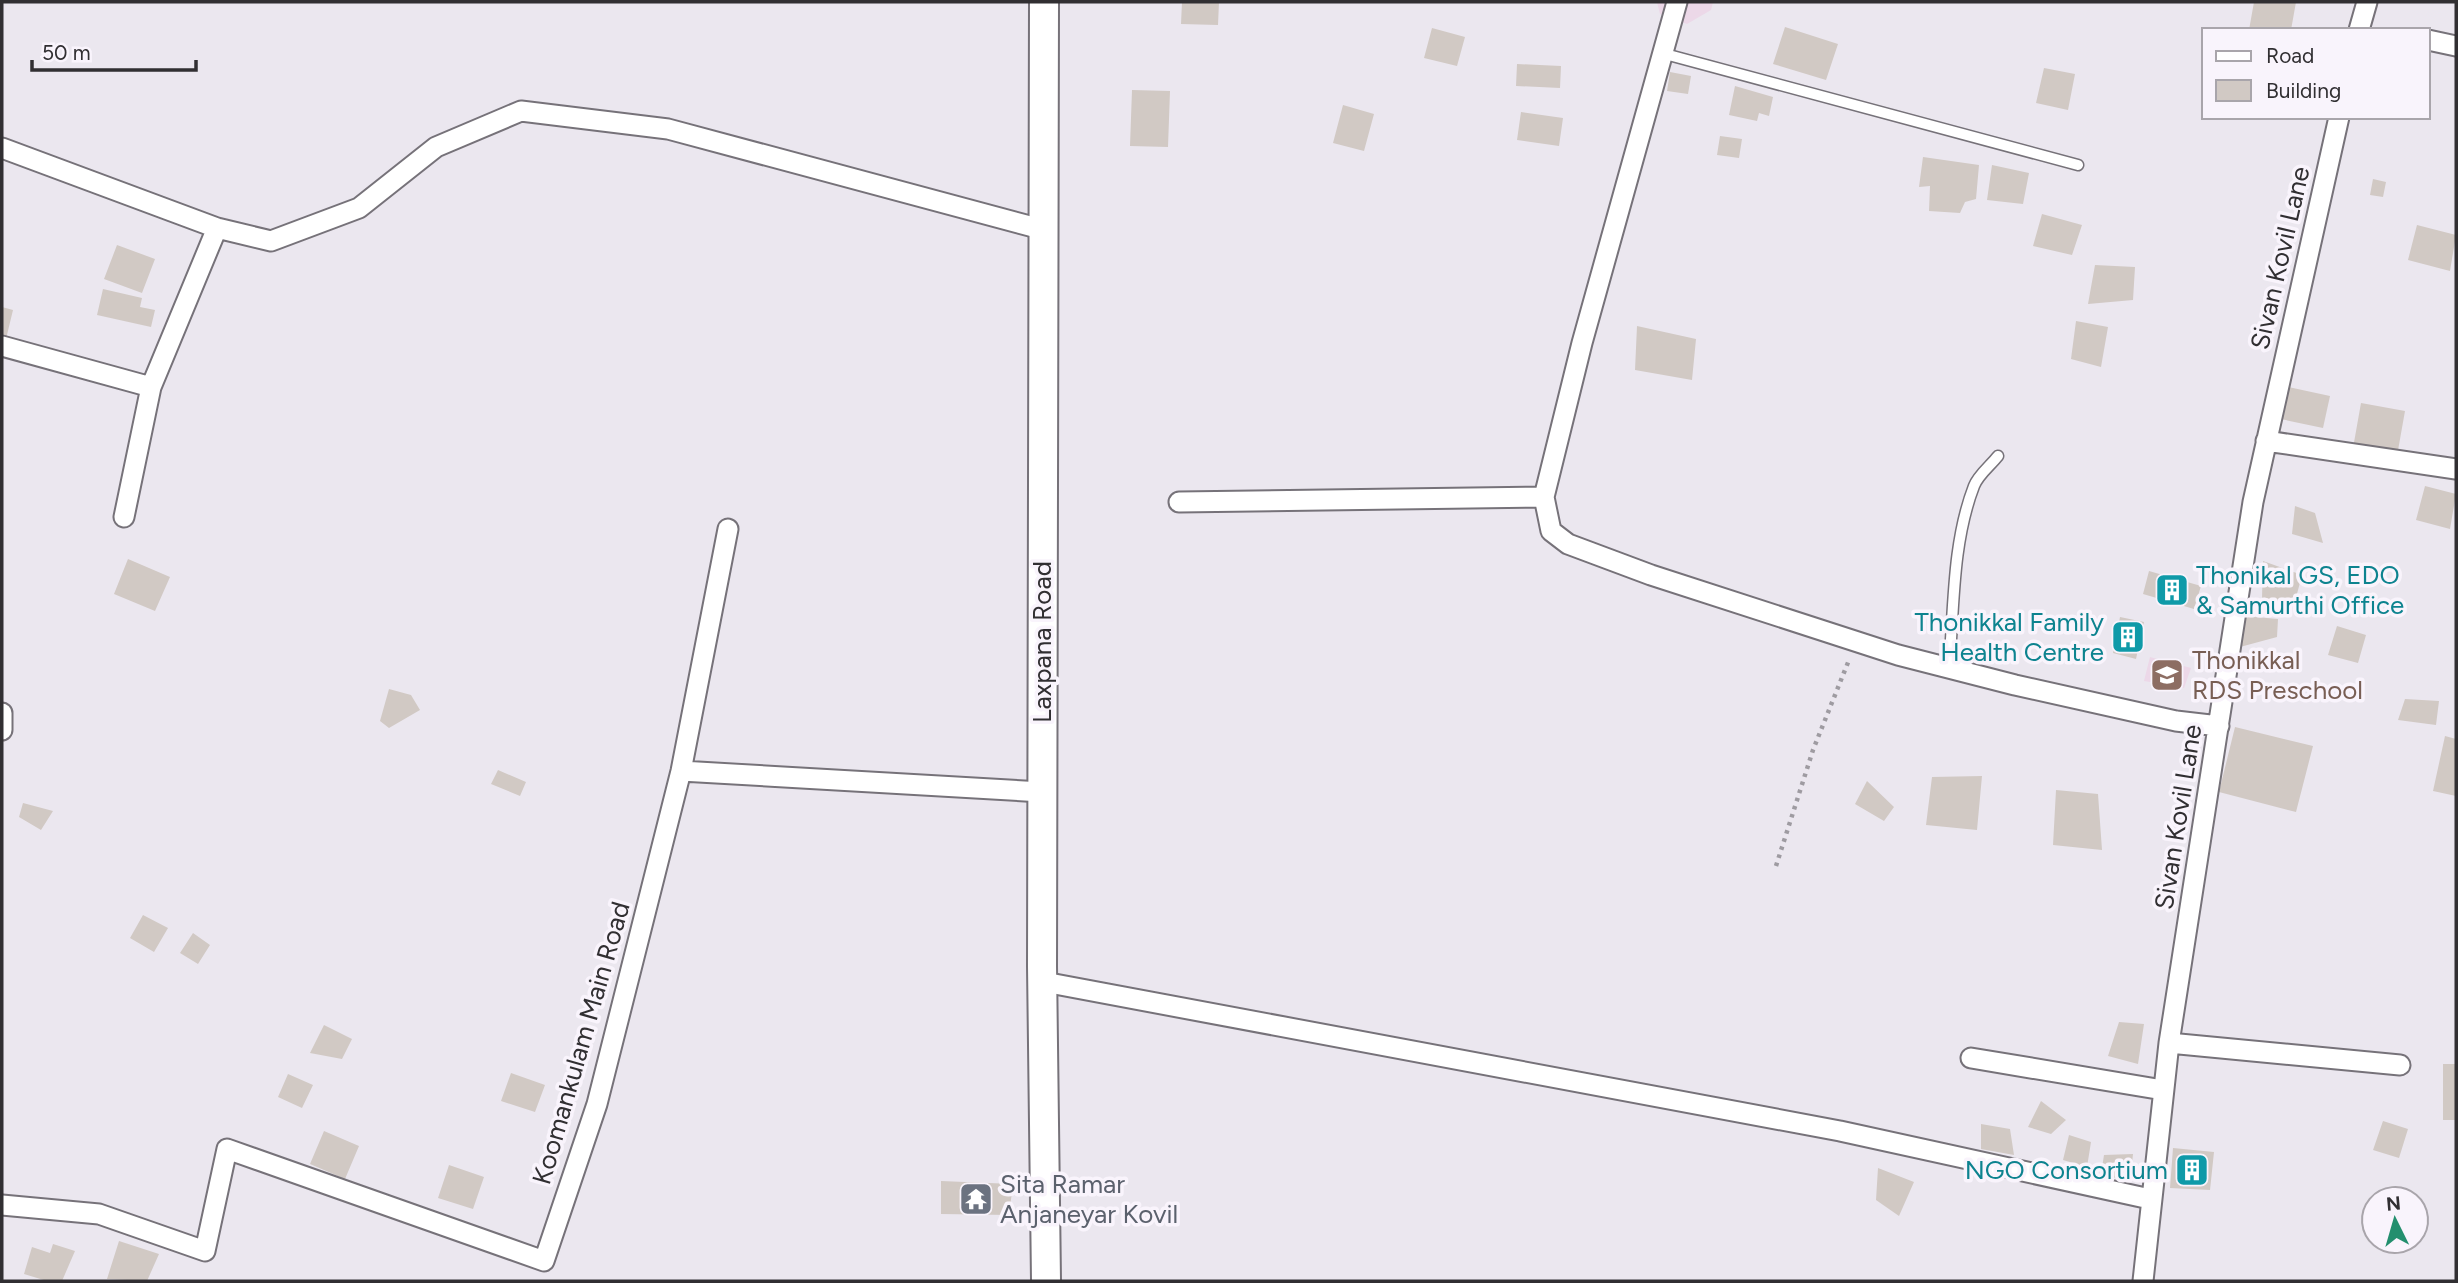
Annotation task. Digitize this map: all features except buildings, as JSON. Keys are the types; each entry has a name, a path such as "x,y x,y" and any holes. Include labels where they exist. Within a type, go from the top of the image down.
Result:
{"street":[{"name":"Laxpana Road","path":"1044,2 1041,229 1046,1281"},
{"path":"1677,2 1665,54 1582,343 1544,497 1551,531 1568,544 1651,575 1949,670 2176,721 2219,726"},
{"path":"2364,28 2367,2"},
{"path":"2430,40 2456,46"},
{"path":"2,148 217,228 271,241 359,208 436,147 521,111 668,129 1041,229"},
{"name":"Sivan Kovil Lane","path":"2143,1281 2169,1044 2253,502 2339,119"},
{"path":"124,517 151,387 217,228"},
{"path":"2,346 151,387"},
{"path":"2266,441 2456,469"},
{"path":"1179,502 1544,497"},
{"name":"Koomankulam Main Road","path":"2,1205 99,1214 205,1251 227,1149 544,1261 597,1104 681,771 728,529"},
{"path":"2,713 2,730"},
{"path":"681,771 1042,792"},
{"path":"1044,982 1840,1131 2150,1199"},
{"path":"2169,1044 2400,1065"},
{"path":"1971,1058 2163,1090"}],"lane":[{"path":"1665,54 2078,165"},
{"path":"1949,670 1958,556 1965,522 1975,483 1998,456"}],"path":[{"path":"1776,866 1813,750 1856,641"}],"shaded area":[{"path":"1657,2 1713,2 1711,10 1687,24 1660,14"},
{"name":"Thonikkal RDS Preschool","path":"2150,657 2191,668 2184,688 2144,681"}],"place":[{"name":"Thonikal GS, EDO & Samurthi Office","path":"2172,590"},
{"name":"Thonikkal Family Health Centre","path":"2128,637"},
{"name":"Thonikkal RDS Preschool","path":"2167,675"},
{"name":"NGO Consortium","path":"2192,1170"},
{"name":"Sita Ramar Anjaneyar Kovil","path":"976,1199"}]}
